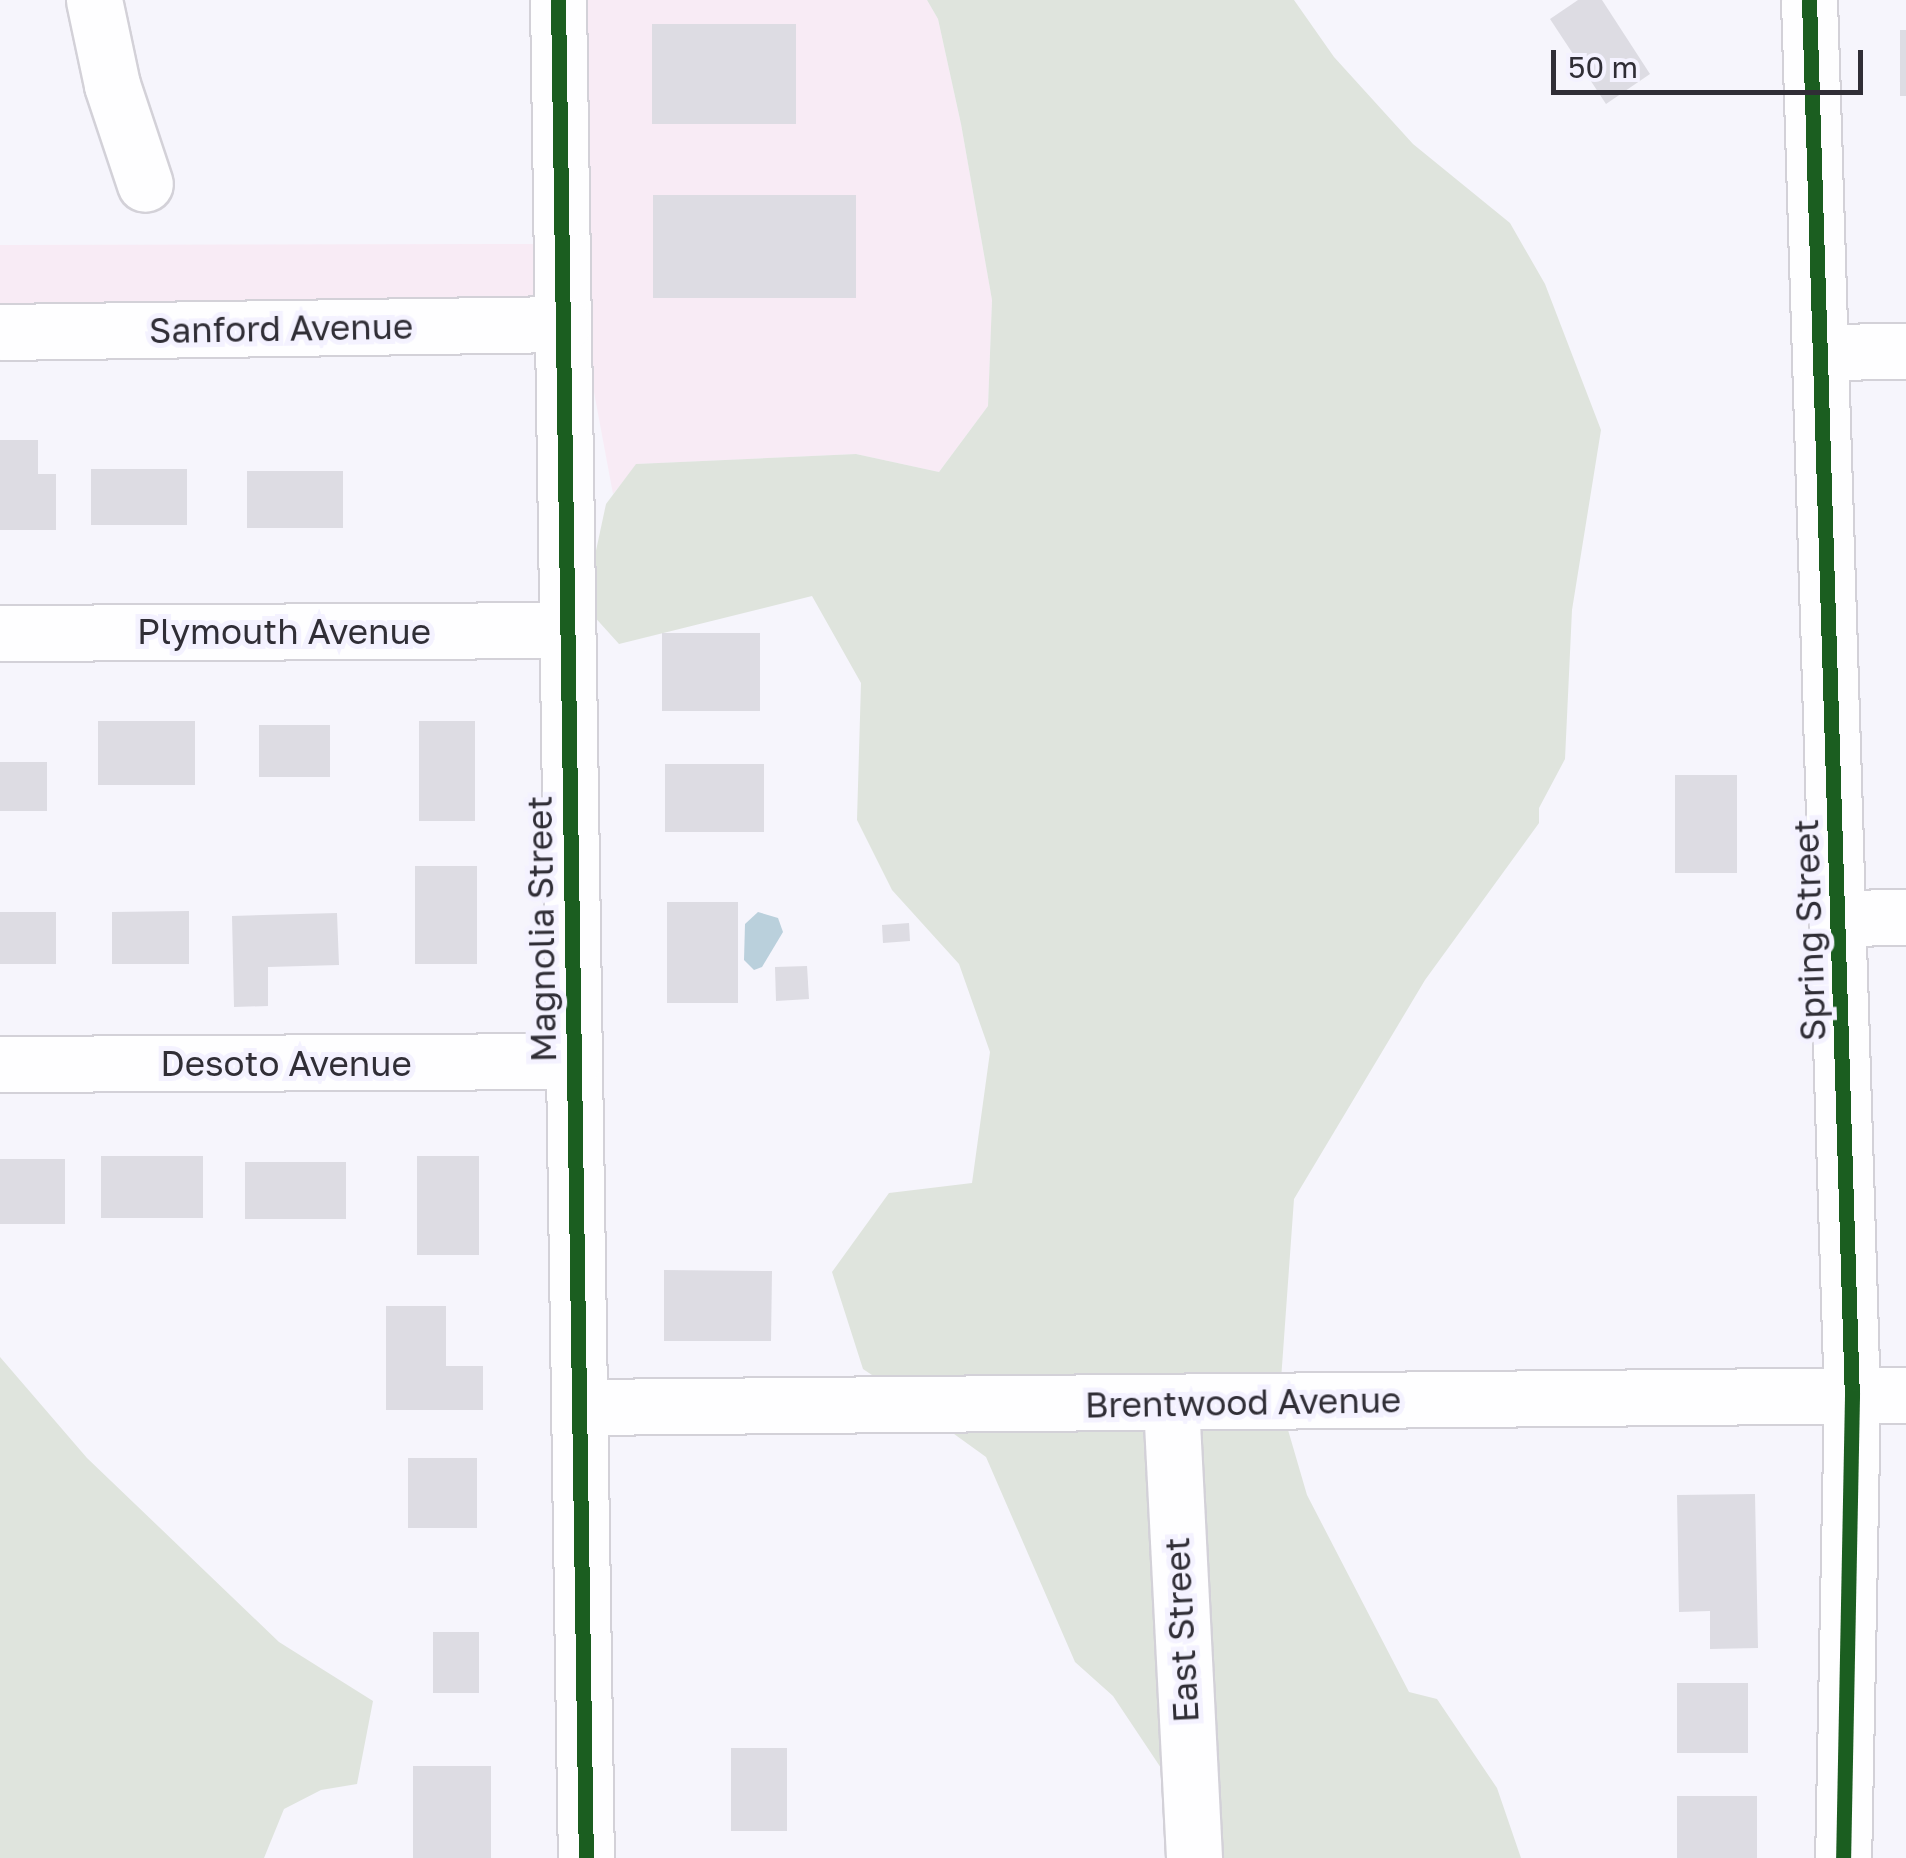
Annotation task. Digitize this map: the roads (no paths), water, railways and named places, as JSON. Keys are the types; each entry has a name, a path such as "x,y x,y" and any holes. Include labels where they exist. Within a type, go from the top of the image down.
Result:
{"street":[{"path":"94,0 112,85 144,184"},
{"name":"Magnolia Street","path":"558,0 586,1858"},
{"name":"Spring Street","path":"1809,0 1852,1396 1843,1858"},
{"name":"Sanford Avenue","path":"0,332 563,324"},
{"path":"1820,352 1906,351"},
{"name":"Plymouth Avenue","path":"0,633 567,630"},
{"path":"1840,918 1906,917"},
{"name":"Desoto Avenue","path":"0,1064 573,1061"},
{"name":"Brentwood Avenue","path":"580,1407 1906,1395"},
{"name":"East Street","path":"1170,1403 1194,1858"}],"water":[{"path":"758,912 778,918 783,932 762,967 754,970 744,960 745,924"}]}
